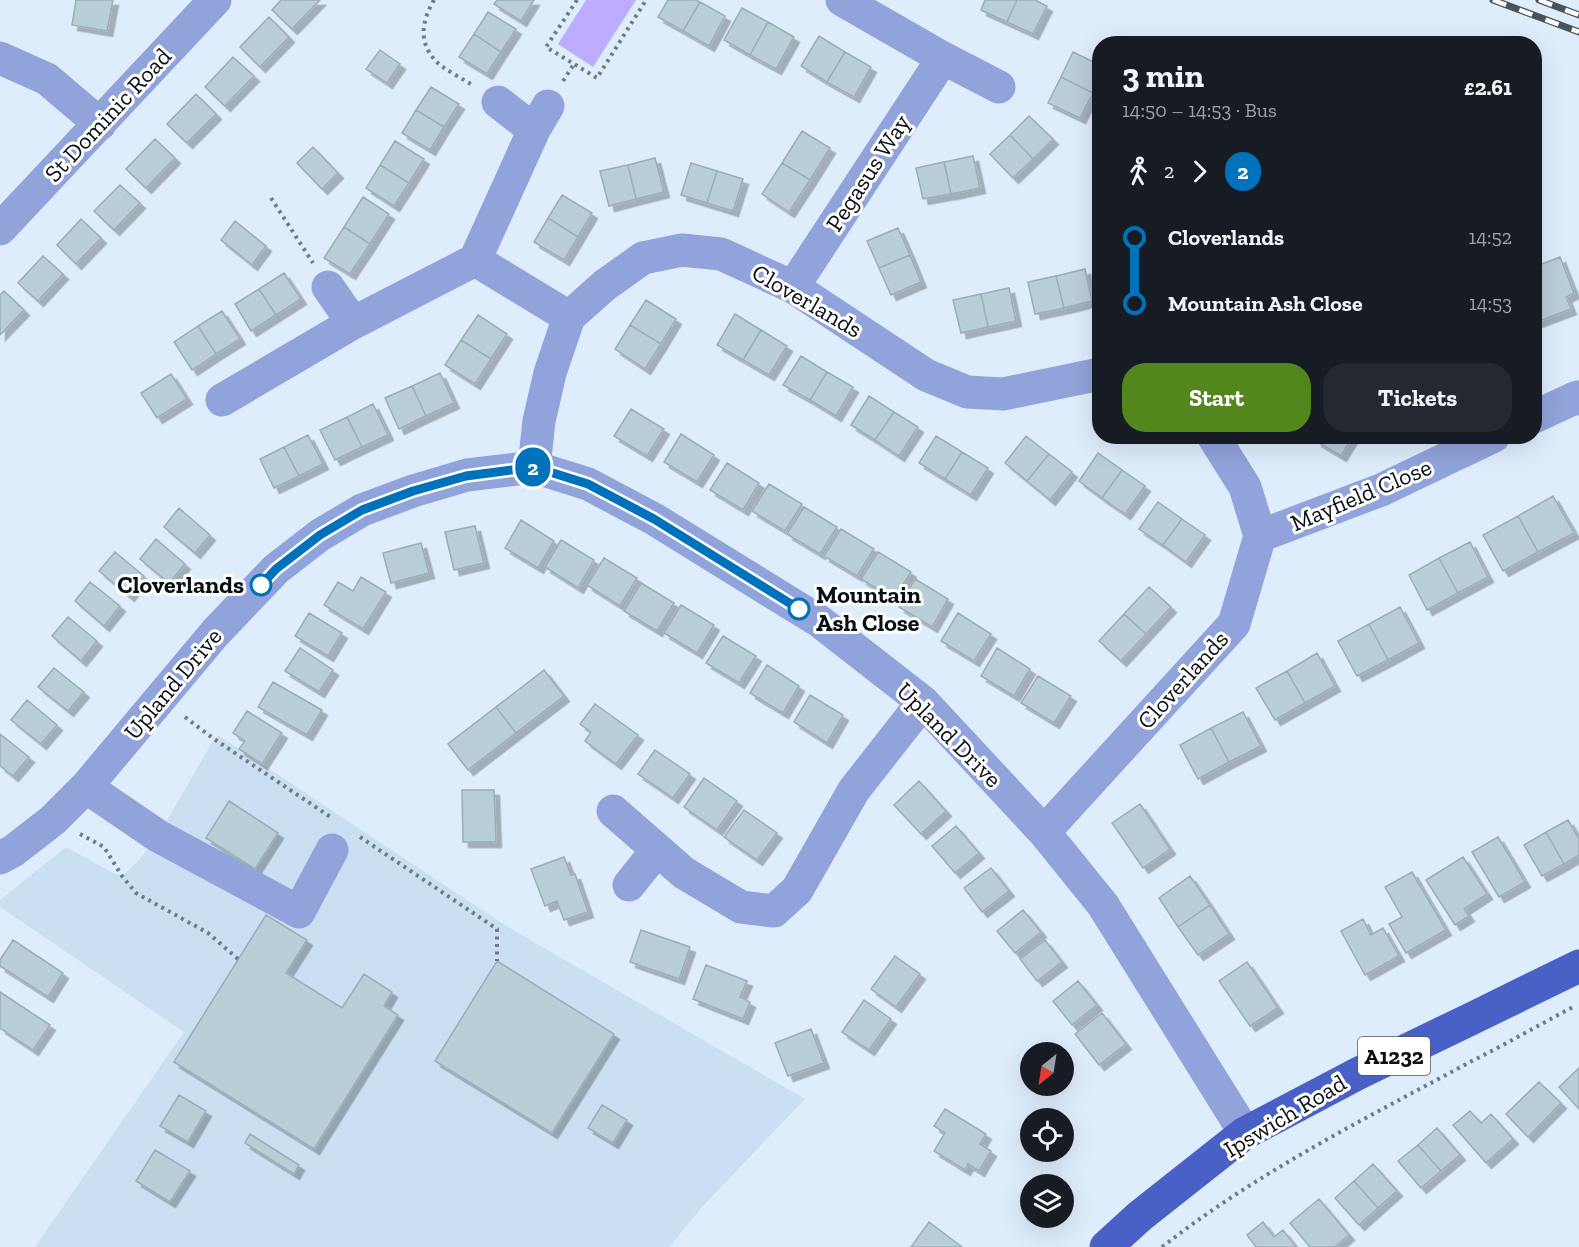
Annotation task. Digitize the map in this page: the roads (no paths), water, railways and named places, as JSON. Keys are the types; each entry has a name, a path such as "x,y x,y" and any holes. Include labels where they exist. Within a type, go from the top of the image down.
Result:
{"main road":[{"name":"Ipswich Road","path":"1106,1247 1140,1216 1245,1133 1359,1072 1579,966"}],"street":[{"name":"St Dominic Road","path":"0,229 215,0"},
{"path":"843,0 943,58 999,87"},
{"path":"0,58 47,79 100,124"},
{"name":"Pegasus Way","path":"793,287 943,58"},
{"path":"222,400 353,323 475,260 541,118 498,102"},
{"name":"Cloverlands","path":"534,467 539,421 550,373 569,317 605,285 644,258 682,250 721,254 793,287 926,375 967,392 1003,394 1092,376"},
{"path":"475,260 569,317"},
{"path":"328,287 353,323"},
{"path":"1542,413 1577,397 1579,399"},
{"path":"1218,444 1245,487 1260,537"},
{"name":"Mayfield Close","path":"1260,537 1381,490 1477,444"},
{"name":"Upland Drive","path":"0,858 13,851 53,820 86,787 215,633 276,569 320,535 362,510 413,491 466,476 534,467 588,484 654,519 819,621 923,702 1044,832 1104,905 1245,1133"},
{"name":"Cloverlands","path":"1044,832 1234,624 1260,537"},
{"path":"613,811 684,873 741,908 774,911 796,890 854,790 923,702"},
{"path":"86,787 158,836 299,912 332,850"},
{"path":"629,885 657,850"}],"railway":[{"path":"1493,0 1579,32"},
{"path":"1539,0 1579,15"}],"place":[{"name":"Cloverlands","path":"261,585"},
{"name":"Mountain Ash Close","path":"799,609"}]}
